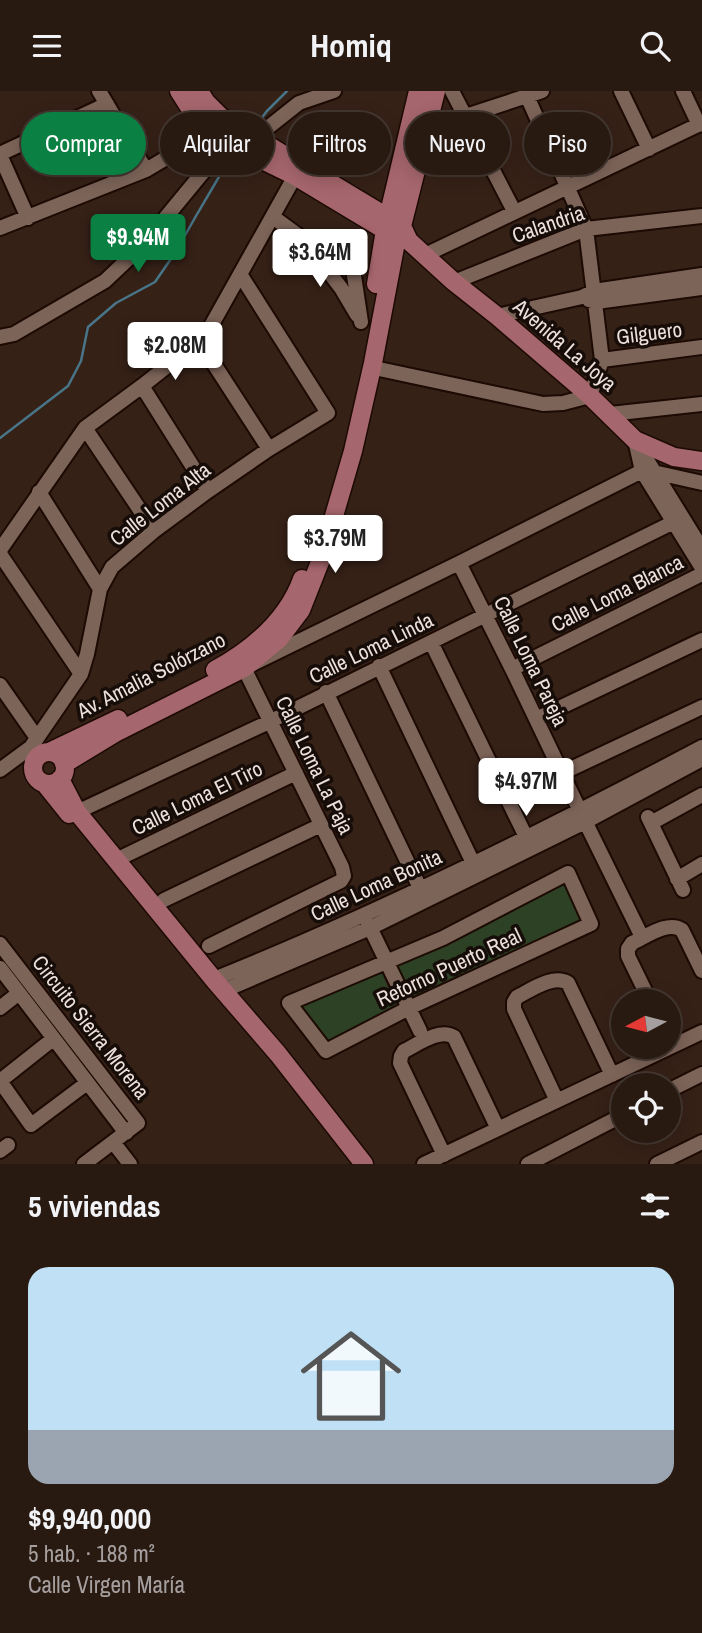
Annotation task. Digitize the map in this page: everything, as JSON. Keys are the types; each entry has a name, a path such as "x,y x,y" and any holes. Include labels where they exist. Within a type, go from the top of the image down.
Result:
{"main road":[{"name":"Avenida La Joya","path":"179,91 192,112"},
{"name":"Avenida La Joya","path":"198,91 210,112"},
{"path":"396,230 418,91"},
{"path":"396,230 436,91"},
{"name":"Avenida La Joya","path":"274,159 396,230 453,282 590,396 635,440 674,457 702,461"},
{"name":"Avenida La Joya","path":"274,162 295,176 396,230"},
{"name":"Av. Amalia Solórzano","path":"57,776 115,733 244,668 279,639 301,610 322,557 353,451 373,363 396,230"},
{"name":"Av. Amalia Solórzano","path":"49,753 235,659 261,640 282,617 304,573 344,447 372,315 396,230"},
{"path":"57,776 36,778 33,769 36,759 44,753 58,755 57,776 77,811 278,1054 364,1164"},
{"path":"57,776 138,899 353,1164"}],"street":[{"path":"274,120 299,103 334,91"},
{"path":"452,91 464,112"},
{"path":"621,91 649,149"},
{"path":"425,255 700,124 683,91"},
{"path":"379,369 543,404 563,403 590,396 601,360 591,297 586,229 535,94 479,112"},
{"path":"28,218 0,154 103,97"},
{"path":"146,170 160,161"},
{"path":"0,228 134,175"},
{"path":"0,337 14,334 105,281 210,175"},
{"path":"496,175 514,211"},
{"path":"81,674 0,552 85,428 199,341 211,326 295,176"},
{"name":"Calandria","path":"453,282 586,229 702,216"},
{"path":"273,217 353,269 361,322 341,288 303,239"},
{"name":"Calle Loma Alta","path":"0,770 31,747 81,674 100,589 112,567 153,531 208,491 328,413 240,274"},
{"path":"497,316 702,275"},
{"path":"591,297 702,288"},
{"path":"199,341 270,449"},
{"name":"Gilguero","path":"601,360 702,347"},
{"path":"142,386 208,491"},
{"path":"610,414 702,404"},
{"path":"85,428 153,531"},
{"path":"635,440 648,471 702,568"},
{"path":"244,668 648,471 702,483"},
{"path":"39,492 100,589"},
{"path":"677,521 702,549"},
{"name":"Calle Loma Linda","path":"77,811 271,721 677,521"},
{"name":"Calle Loma Pareja","path":"459,563 640,933"},
{"name":"Calle Loma Blanca","path":"512,669 702,574"},
{"path":"536,719 702,640"},
{"path":"431,642 526,837"},
{"path":"379,666 473,863"},
{"name":"Calle Loma La Paja","path":"209,946 341,881 344,876 244,668"},
{"path":"0,685 37,738"},
{"path":"326,692 420,888"},
{"path":"562,773 702,707"},
{"name":"Calle Loma Bonita","path":"367,921 420,888 526,837 582,817 702,747"},
{"name":"Calle Loma Bonita","path":"219,985 367,921 702,759"},
{"name":"Calle Loma El Tiro","path":"116,860 296,773"},
{"path":"702,795 649,820 680,885 702,864"},
{"path":"164,900 321,825"},
{"name":"Retorno Puerto Real","path":"568,873 591,924 409,1008 326,1051 289,1003 386,961 443,938 568,873"},
{"path":"367,921 420,1031"},
{"path":"644,989 628,956 628,949 632,943 670,926 677,926 682,930 702,971"},
{"name":"Circuito Sierra Morena","path":"0,944 138,1123 84,1164"},
{"name":"Circuito Sierra Morena","path":"0,968 126,1133"},
{"path":"557,1101 514,1009 517,996 555,979 568,983 611,1073"},
{"path":"0,1008 19,993"},
{"path":"681,1040 702,1032"},
{"path":"444,1155 400,1063 404,1051 442,1033 454,1037 498,1129"},
{"path":"53,1038 0,1081 31,1125 87,1083"},
{"path":"616,1073 642,1059"},
{"path":"681,1084 702,1074"},
{"path":"424,1164 611,1075"},
{"path":"528,1164 611,1121"},
{"path":"113,1142 130,1164"},
{"path":"657,1164 702,1142"}],"green space":[{"path":"562,879 581,921 418,997 413,998 410,995 399,971 398,965 401,962"},
{"path":"380,968 397,1009 323,1043 295,1005"}],"waterway":[{"path":"266,112 287,91"},
{"path":"0,438 68,386 81,361 88,327 116,303 155,282 220,175"}]}
